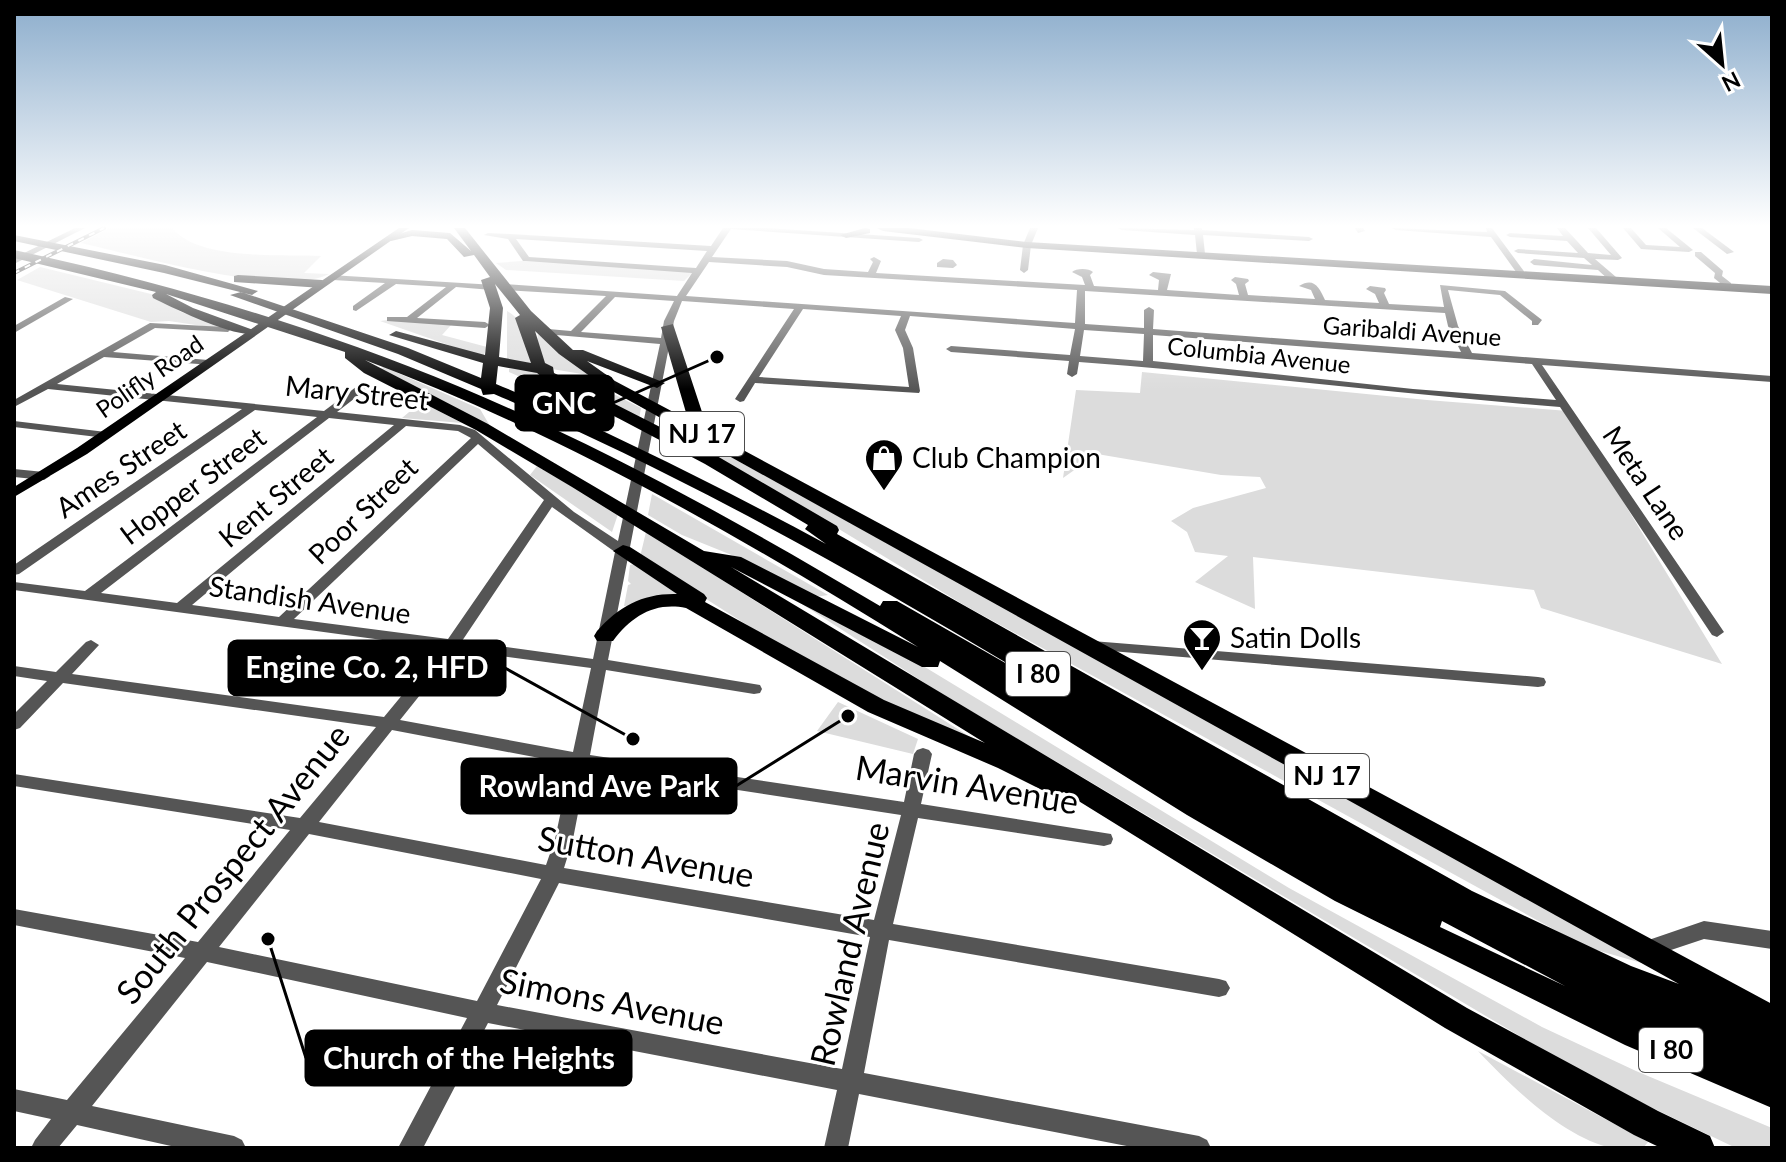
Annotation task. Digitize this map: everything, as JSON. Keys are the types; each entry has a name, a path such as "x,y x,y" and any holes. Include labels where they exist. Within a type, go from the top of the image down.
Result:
{"highway":[{"name":"I 80","path":"169,282 282,312 462,372 672,468 813,544 1483,930 1604,990 1772,1062"},
{"name":"I 80","path":"201,282 415,361 510,401 692,490 1571,1004"},
{"name":"NJ 17","path":"495,282 579,364 642,402 1772,1020"},
{"path":"1674,282 1772,288"},
{"path":"1675,282 1772,288"},
{"path":"138,283 188,311 252,332"},
{"name":"I 80","path":"138,283 282,312 384,324 630,433 753,495 1462,899 1620,975 1772,1035"},
{"name":"NJ 17","path":"498,287 499,313 488,389 493,411 578,483 1456,1018 1646,1123 1698,1148"},
{"path":"514,301 530,331 532,352 541,369 758,486 887,564 906,581"},
{"name":"I 80","path":"282,312 338,344 517,418 671,495 1362,903 1571,1004 1772,1092"},
{"path":"384,324 489,360 576,375 642,402"},
{"path":"544,331 580,354 656,385"},
{"path":"666,334 697,421 718,440 763,467"},
{"path":"338,344 369,370 482,427 578,483"},
{"path":"511,428 635,493"},
{"path":"623,551 750,634"},
{"path":"695,554 734,561 756,571 1104,753"},
{"path":"605,636 625,611 638,605 674,598 692,603 852,694 1007,762 1246,889"}],"main road":[{"name":"Polifly Road","path":"14,493 106,435 325,282"}],"street":[{"path":"356,308 392,282"},
{"name":"Garibaldi Avenue","path":"428,282 906,314 1772,379"},
{"path":"410,1148 552,874 564,839 666,334 680,298 691,282"},
{"path":"1007,282 1449,310"},
{"path":"1072,374 1085,282"},
{"path":"1162,292 1164,282"},
{"path":"1725,282 1728,285"},
{"path":"1240,283 1244,297"},
{"path":"409,320 455,284"},
{"path":"1468,356 1453,326 1443,287 1502,293 1537,320 1535,323"},
{"path":"1313,288 1321,302"},
{"path":"1379,292 1385,306"},
{"path":"573,334 612,295"},
{"path":"14,330 68,299"},
{"path":"740,399 800,307"},
{"path":"1148,364 1149,310"},
{"path":"753,380 915,391 908,348 900,330 906,314"},
{"path":"384,324 409,320 485,325"},
{"path":"14,404 153,325 225,330"},
{"path":"544,331 666,334"},
{"name":"Columbia Avenue","path":"951,349 1148,364 1563,404"},
{"path":"103,354 208,363"},
{"name":"Meta Lane","path":"1535,361 1717,632"},
{"name":"Mary Street","path":"46,386 460,428 623,551"},
{"name":"Hopper Street","path":"88,596 364,386"},
{"name":"Ames Street","path":"14,571 254,406"},
{"name":"Kent Street","path":"179,609 404,422"},
{"path":"14,424 106,435"},
{"name":"Poor Street","path":"283,621 477,438"},
{"path":"14,473 44,476"},
{"name":"South Prospect Avenue","path":"43,1148 452,645 551,499"},
{"name":"Standish Avenue","path":"14,586 599,664 754,689"},
{"path":"14,724 91,645"},
{"path":"1089,645 1538,682"},
{"name":"Marvin Avenue","path":"14,671 388,723 582,760 1104,839"},
{"name":"Rowland Avenue","path":"836,1148 881,931 913,808 923,754"},
{"name":"Sutton Avenue","path":"14,780 304,826 552,874 1219,988"},
{"name":"Simons Avenue","path":"14,917 202,952 483,1012 1199,1148"},
{"path":"1644,950 1704,930 1772,940"},
{"path":"14,1100 234,1148"}],"shaded area":[{"path":"24,282 103,282 151,294 181,312 236,331 169,321 151,322"},
{"path":"507,311 520,322 533,366 507,362"},
{"path":"380,321 452,324 442,335 487,347 483,357"},
{"path":"538,334 588,375 546,368 536,353"},
{"path":"384,367 480,409 490,426 377,370"},
{"path":"509,367 533,370 626,420 606,415 509,372"},
{"path":"1142,372 1568,411 1722,664 1541,608 1534,590 1253,557 1255,609 1195,582 1228,556 1195,552 1187,532 1171,521 1193,508 1266,488 1260,477 1221,475 1097,454 1063,478 1076,390 1140,393"},
{"path":"552,373 604,389 641,408 639,419"},
{"path":"421,402 462,423 402,418"},
{"path":"666,421 1652,966 1586,947 964,605 768,486 665,433"},
{"path":"537,466 618,514 612,532 530,475"},
{"path":"652,494 828,595 815,597 739,558 682,535 648,515"},
{"path":"646,532 994,752 818,670 640,557"},
{"path":"634,564 695,601 624,606 628,585 631,584 628,581 630,565"},
{"path":"766,581 905,655 1289,888 1542,1027 1636,1071 1772,1128 1772,1148 1736,1148 1594,1080 942,694"},
{"path":"838,702 918,739 913,754 817,731"},
{"path":"1478,1051 1648,1142 1643,1148 1616,1149 1575,1134 1539,1109"}],"place":[{"name":"GNC","path":"717,357"},
{"name":"Club Champion","path":"884,492"},
{"name":"Satin Dolls","path":"1202,672"},
{"name":"Rowland Ave Park","path":"848,716"},
{"name":"Engine Co. 2, HFD","path":"633,739"},
{"name":"Church of the Heights","path":"268,939"}]}
